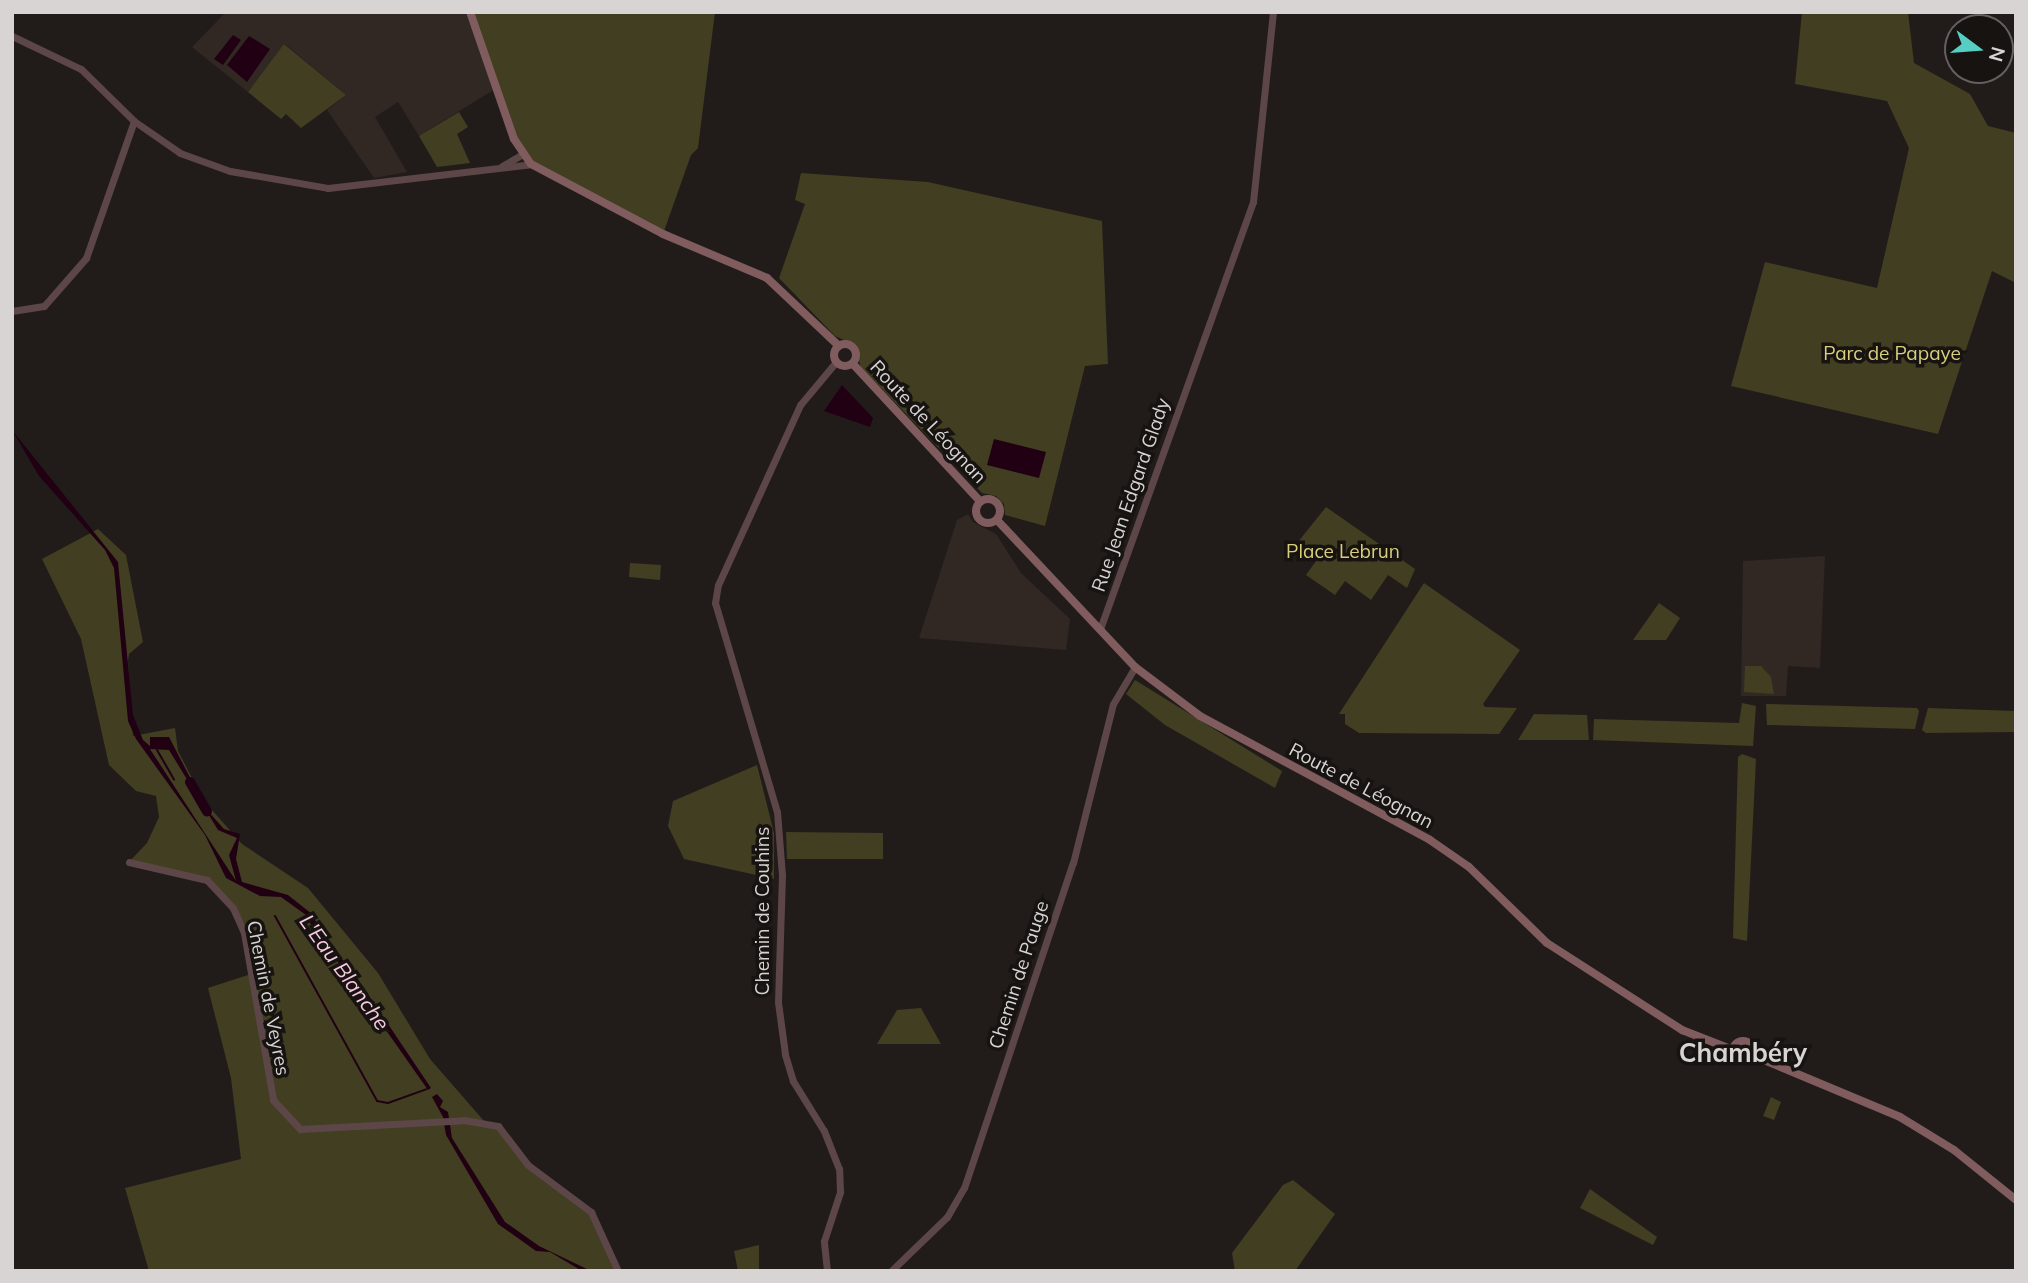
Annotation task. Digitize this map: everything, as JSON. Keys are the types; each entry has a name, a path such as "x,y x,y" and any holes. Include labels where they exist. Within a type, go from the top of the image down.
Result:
{"main road":[{"path":"469,12 482,38 514,139 531,164 663,234 767,278 839,346 853,347 856,357 853,363 845,367 836,362 834,355 839,346"},
{"name":"Route de Léognan","path":"853,363 980,501"},
{"path":"987,498 998,503 997,520 986,523 979,520 975,512 980,501 987,498"},
{"name":"Route de Léognan","path":"997,520 1135,667 1226,731 1443,849 1548,943 1682,1030 1733,1050"},
{"path":"1752,1055 1751,1046 1744,1042 1733,1050 1740,1060 1752,1055 1900,1117 1958,1153 2016,1200"}],"street":[{"name":"Rue Jean Edgard Glady","path":"1100,629 1190,370 1222,298 1253,202 1273,12"},
{"path":"12,36 80,69 134,121 202,163 311,187 346,187 531,164"},
{"path":"12,311 44,306 86,258 134,121"},
{"path":"502,166 523,154"},
{"name":"Chemin de Couhins","path":"827,1271 824,1241 839,1192 839,1169 824,1131 789,1071 778,1002 782,874 778,812 716,614 718,585 800,405 836,362"},
{"name":"Chemin de Pauge","path":"891,1271 947,1217 964,1188 1073,863 1113,704 1135,667"},
{"name":"Chemin de Veyres","path":"129,862 207,880 233,908 244,933 273,1100 300,1129 445,1120 498,1126 528,1165 591,1212 618,1271"}],"shaded area":[{"path":"226,12 465,12 495,89 419,136 398,102 375,117 407,172 374,178 327,110 346,95 285,44 248,92 192,47"},
{"path":"233,35 241,40 223,65 214,59"},
{"path":"249,36 270,49 247,82 227,65"},
{"path":"842,385 873,418 870,427 824,411"},
{"path":"12,430 118,562 133,715 143,740 150,746 150,737 169,737 207,810 224,829 240,834 236,859 242,882 288,895 312,914 326,942 351,969 431,1088 428,1090 336,959 325,951 306,915 281,897 260,896 226,878 205,835 136,739 128,721 114,568 105,550 39,476","holes":["150,749 169,750 218,830 237,838 229,855 236,881"]},
{"path":"994,439 1046,452 1039,478 987,465"},
{"path":"968,514 973,522 996,534 1021,573 1070,619 1066,650 919,638 957,520"},
{"path":"1825,556 1820,668 1788,666 1786,696 1741,696 1743,561"},
{"path":"437,1094 443,1101 440,1107 448,1112 452,1138 505,1222 539,1246 591,1271 582,1271 550,1252 536,1251 498,1224 446,1135 443,1117 432,1097"}],"green space":[{"path":"468,12 715,12 698,148 691,155 663,234 555,180 523,154"},
{"name":"Parc de Papaye","path":"1802,12 1908,12 1914,63 1944,80 1944,84 1952,84 1970,94 1988,126 2016,133 2016,283 1992,271 1938,434 1731,386 1765,262 1877,288 1909,148 1887,101 1795,84"},
{"path":"284,44 346,95 301,128 286,114 281,119 248,92"},
{"path":"459,112 468,127 457,134 470,163 437,167 419,136"},
{"path":"801,173 928,182 1102,221 1108,364 1085,366 1045,526 1005,515 1004,504 996,496 982,493 860,366 857,346 835,336 779,278 805,204 795,200"},
{"name":"Place Lebrun","path":"1326,507 1415,569 1407,588 1388,575 1371,600 1345,581 1335,595 1306,575 1316,561 1294,547"},
{"path":"98,529 126,555 143,642 129,654 128,661 133,736 175,728 178,751 204,801 242,844 308,888 378,973 430,1059 484,1121 498,1126 528,1165 591,1212 618,1271 149,1271 125,1188 241,1159 231,1078 208,988 251,974 244,933 233,908 207,880 129,862 147,843 159,817 156,796 136,791 109,765 81,639 42,559"},
{"path":"630,563 661,565 660,580 629,577"},
{"path":"1424,583 1520,650 1483,704 1485,707 1517,708 1499,734 1359,733 1345,724 1345,714 1339,714"},
{"path":"1659,603 1680,618 1666,640 1633,640"},
{"path":"1745,666 1761,666 1771,677 1774,694 1744,692"},
{"path":"1135,680 1282,771 1275,788 1165,725 1126,694"},
{"path":"1742,703 1756,706 1753,746 1593,740 1594,719 1739,723"},
{"path":"1766,704 1917,708 1919,711 1915,729 1767,725"},
{"path":"1928,708 2016,711 2016,732 1926,733 1922,730"},
{"path":"1534,714 1587,715 1589,740 1518,740"},
{"path":"1742,754 1756,759 1747,941 1733,938 1738,757"},
{"path":"757,765 774,833 774,879 684,859 668,826 673,801"},
{"path":"786,832 883,833 883,859 787,859"},
{"path":"921,1008 941,1044 877,1044 897,1010"},
{"path":"1771,1097 1781,1102 1774,1120 1763,1116"},
{"path":"1293,1180 1335,1214 1295,1271 1235,1271 1232,1253 1283,1185"},
{"path":"1590,1189 1657,1237 1653,1245 1580,1208"},
{"path":"759,1245 759,1271 738,1271 734,1251"}],"waterway":[{"name":"L'Eau Blanche","path":"157,750 174,779"},
{"name":"L'Eau Blanche","path":"190,782 207,811"},
{"name":"L'Eau Blanche","path":"275,916 377,1101 388,1103 427,1089"}],"district":[{"name":"Chambéry","path":"1743,1053"}]}
